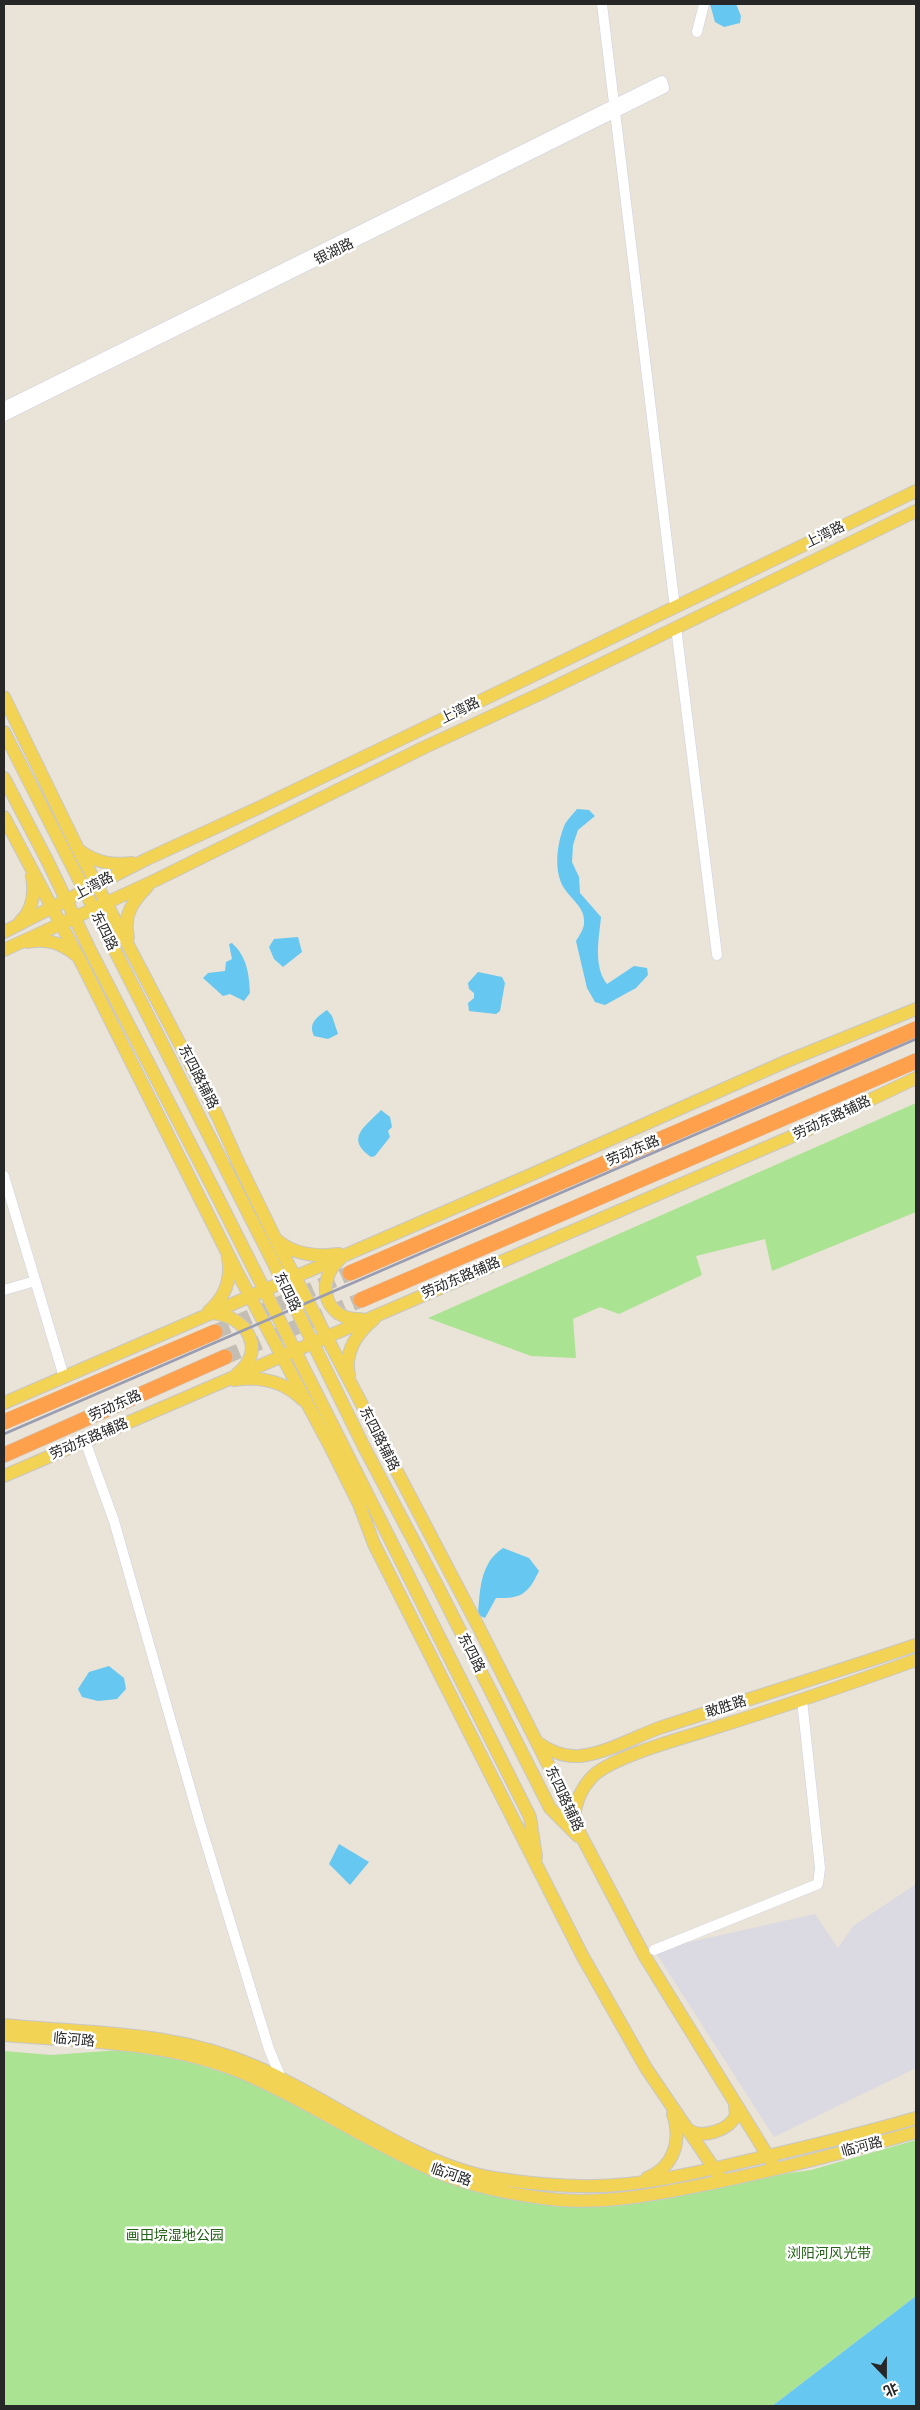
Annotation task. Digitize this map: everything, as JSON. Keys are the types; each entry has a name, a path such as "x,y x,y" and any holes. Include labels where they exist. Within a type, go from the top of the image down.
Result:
{"highway":[{"name":"劳动东路","path":"350,1273 916,1029"},
{"path":"361,1300 916,1061"},
{"name":"劳动东路","path":"4,1422 215,1332"},
{"name":"劳动东路","path":"4,1455 225,1357"}],"main road":[{"name":"上湾路","path":"9,929 147,859 273,801 916,491"},
{"name":"上湾路","path":"8,948 156,880 916,511"},
{"name":"东四路辅路","path":"4,697 78,849 132,949 223,1127 295,1277 537,1742 585,1842 648,1962 776,2169"},
{"path":"15,722 26,775"},
{"name":"东四路","path":"4,732 247,1210 332,1382 550,1808 585,1842"},
{"name":"东四路","path":"4,778 264,1290 288,1353 314,1391 530,1817 538,1869"},
{"path":"4,817 79,957 250,1296 288,1353 308,1404 359,1504 404,1603 538,1869 622,2028 666,2098 722,2180"},
{"path":"51,823 78,849 97,861 108,864 131,864 147,859"},
{"path":"9,929 28,914 33,899 33,882 28,864"},
{"path":"132,949 126,927 126,918 140,895 156,880"},
{"path":"8,948 38,940 56,942 79,957 109,988"},
{"path":"4,1403 356,1251 770,1068 916,1009"},
{"path":"130,1028 148,1096"},
{"name":"劳动东路辅路","path":"4,1476 366,1318 807,1130 916,1078"},
{"path":"223,1127 236,1189"},
{"path":"247,1210 276,1239 288,1248 313,1255 334,1255 356,1251"},
{"path":"198,1319 217,1304 227,1288 229,1271 224,1246"},
{"path":"344,1256 330,1270 325,1281 329,1302 338,1314 345,1317 366,1318"},
{"path":"350,1382 348,1357 356,1336 386,1310"},
{"path":"212,1313 234,1318 242,1323 250,1338 250,1352 245,1365 232,1377"},
{"path":"314,1391 312,1380 315,1376 324,1375 332,1382"},
{"path":"212,1386 246,1378 260,1378 287,1388 308,1404 337,1436"},
{"path":"383,1446 396,1507"},
{"path":"355,1472 369,1529"},
{"name":"敢胜路","path":"537,1742 545,1748 563,1754 572,1756 589,1754 657,1729 916,1645"},
{"name":"敢胜路","path":"574,1821 574,1807 583,1789 595,1775 614,1763 916,1660"},
{"name":"临河路","path":"4,2025 143,2035 182,2042 218,2052 281,2078 418,2151 492,2178 562,2186 636,2183 768,2156 916,2118"},
{"name":"临河路","path":"4,2035 166,2050 208,2060 243,2072 436,2171 506,2191 561,2200 600,2200 653,2194 776,2169 916,2132"},
{"path":"636,2183 659,2172 673,2155 678,2135 666,2098"},
{"path":"686,2127 696,2134 702,2134 728,2126 736,2115 734,2103"},
{"path":"753,2133 760,2139 776,2145 810,2145"}],"street":[{"path":"602,4 675,608"},
{"path":"697,32 704,4"},
{"name":"银湖路","path":"4,407 663,85"},
{"name":"银湖路","path":"4,416 615,108"},
{"path":"676,627 717,955"},
{"path":"4,1176 64,1377"},
{"path":"4,1290 35,1281"},
{"path":"85,1441 114,1521 200,1823 269,2049 281,2078"},
{"path":"654,1950 818,1884 820,1868 802,1700"}],"shaded area":[{"path":"916,1884 916,2068 774,2137 654,1950 815,1914 838,1948 853,1926"}],"green space":[{"path":"916,1103 916,1212 772,1271 765,1239 696,1256 702,1275 619,1314 600,1307 573,1319 576,1358 531,1356 428,1318"},
{"name":"画田垸湿地公园","path":"120,2050 183,2060 240,2078 544,2204 580,2207 624,2205 666,2199 783,2174 811,2170 916,2140 916,2296 772,2406 4,2406 4,2051 51,2055"}],"water":[{"path":"710,4 736,4 741,16 740,23 724,27 715,22"},
{"path":"577,809 589,810 595,816 578,830 573,845 572,862 579,877 580,893 601,917 598,960 603,977 607,984 634,966 647,968 648,975 636,988 605,1005 595,1002 587,988 576,941 584,926 582,911 564,888 558,873 557,856 562,831 566,822"},
{"path":"298,937 302,952 283,967 274,959 269,947 274,939"},
{"path":"232,943 241,954 248,972 250,993 244,1001 230,994 223,996 203,978 208,973 225,971 226,962 232,959 229,944"},
{"path":"478,972 502,977 505,983 500,1011 496,1014 469,1011 468,1003 474,998 474,993 469,989 468,983"},
{"path":"327,1010 332,1016 338,1034 328,1039 314,1036 312,1027 314,1021"},
{"path":"381,1110 390,1117 392,1127 388,1131 390,1137 375,1156 371,1157 363,1150 358,1138 364,1127"},
{"path":"503,1548 529,1558 539,1571 523,1594 496,1598 485,1618 478,1615 483,1578 490,1561"},
{"path":"109,1666 124,1678 126,1689 117,1699 98,1701 82,1697 78,1689 89,1672"},
{"path":"339,1844 369,1862 350,1885 329,1864"},
{"path":"916,2296 916,2406 772,2406 780,2400"}],"tunnel":[{"path":"215,1332 350,1273"},
{"path":"225,1357 361,1300"}],"railway":[{"path":"4,1434 916,1039"}],"park label":[{"name":"浏阳河风光带","path":"829,2254"}]}
